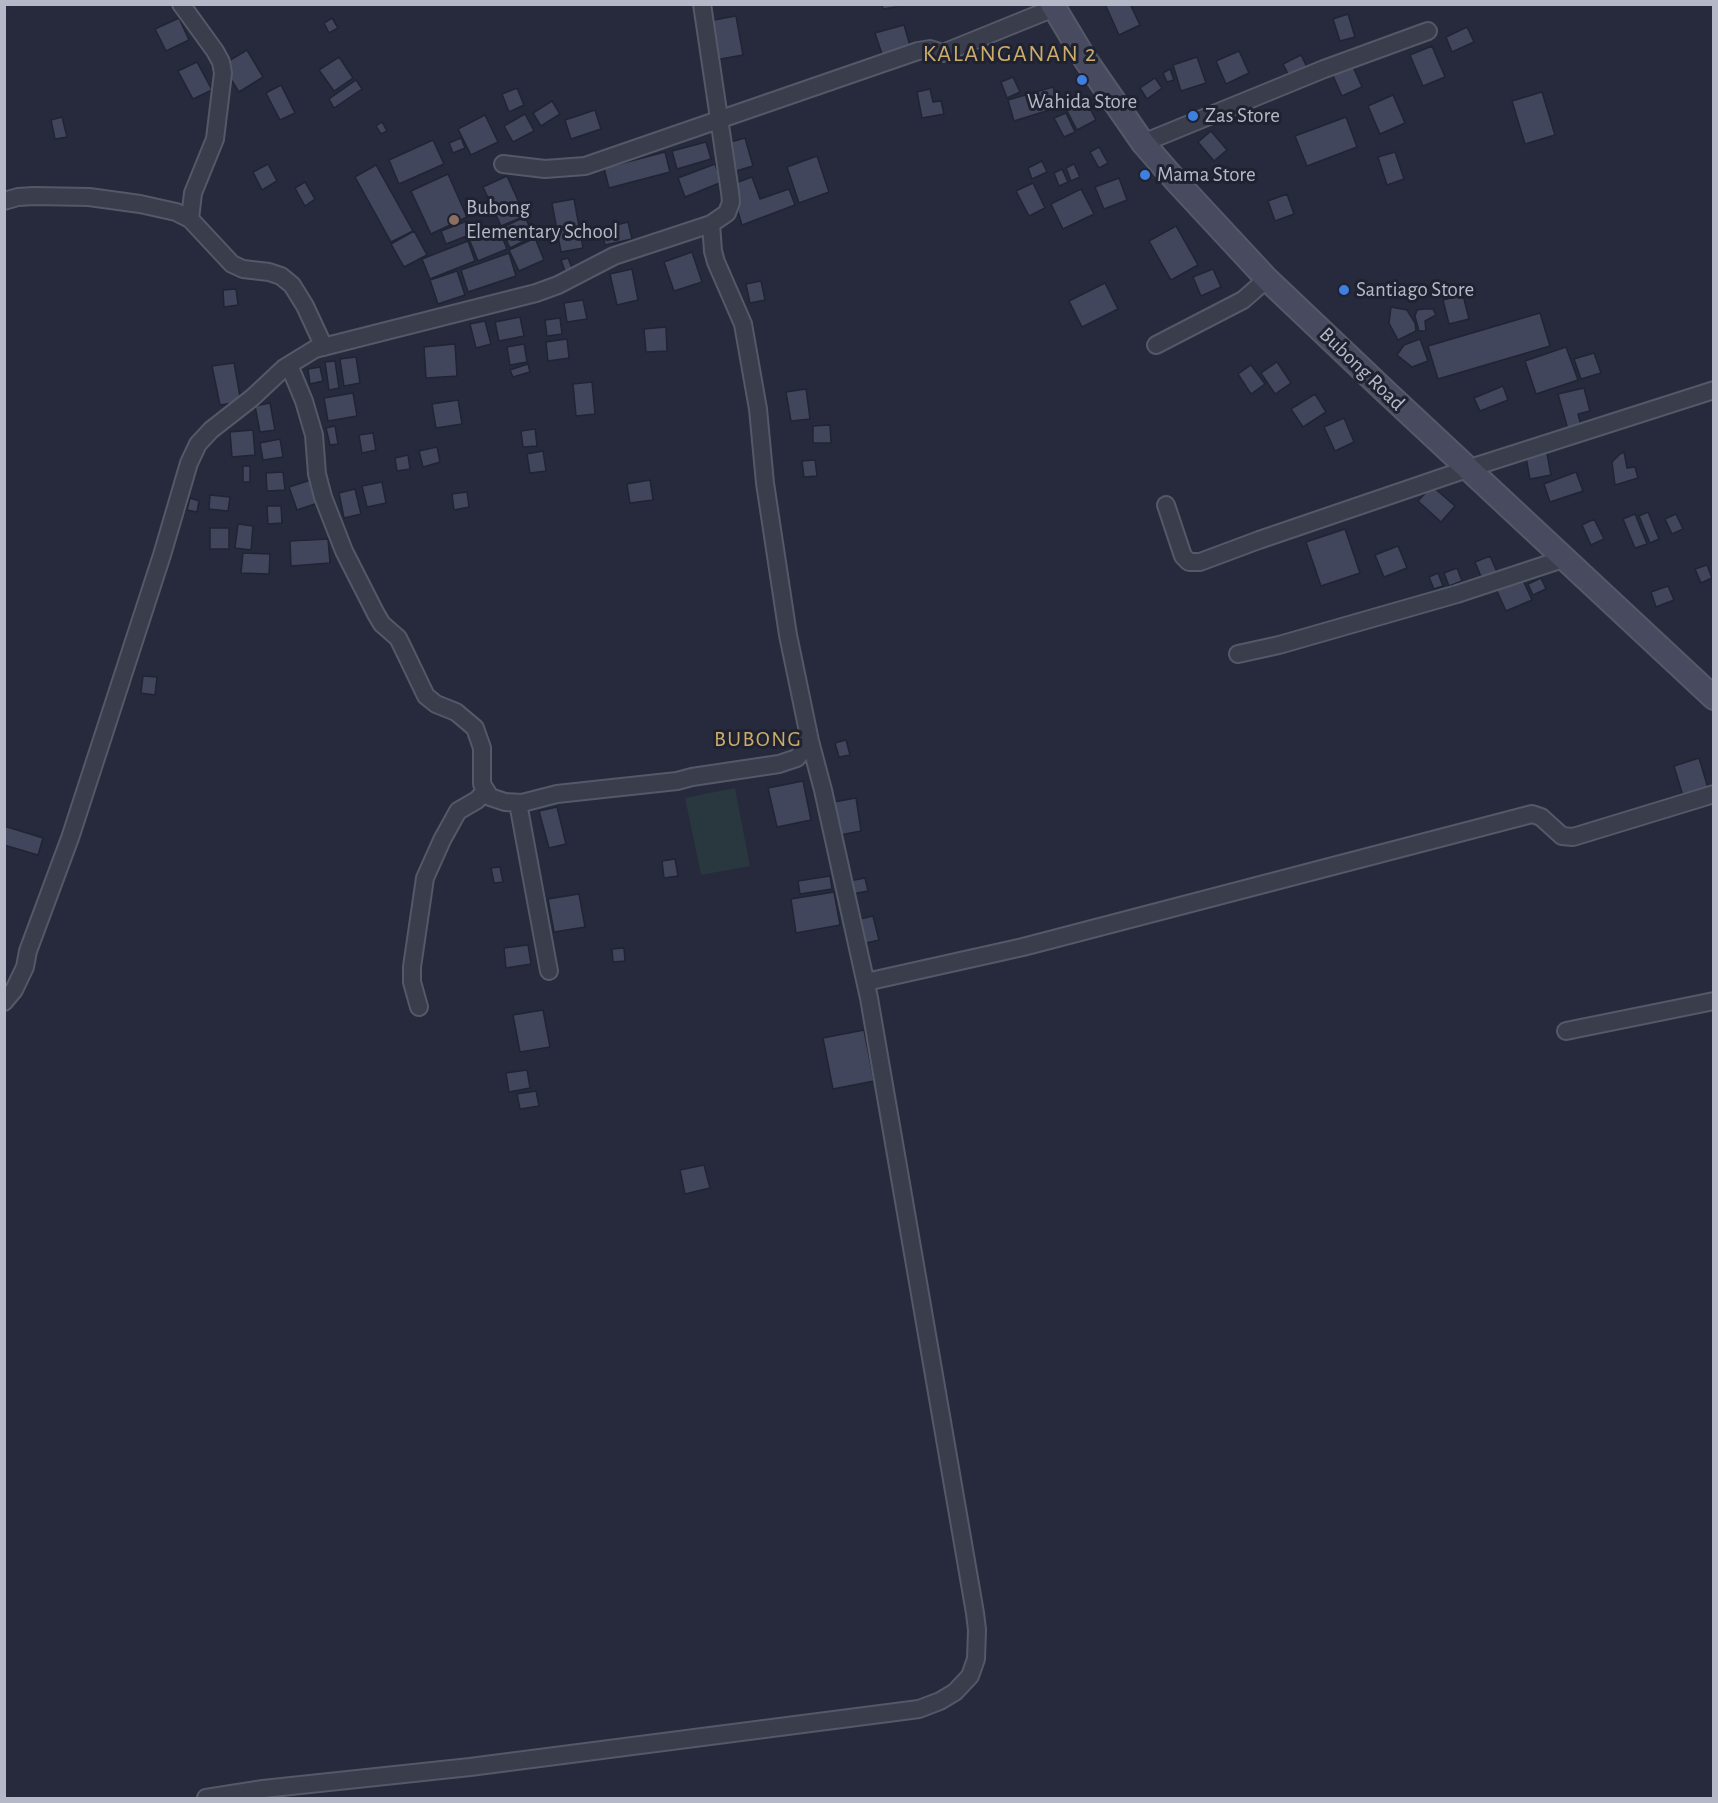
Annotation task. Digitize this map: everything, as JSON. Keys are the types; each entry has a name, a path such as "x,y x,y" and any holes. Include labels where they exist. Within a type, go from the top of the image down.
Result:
{"main road":[{"name":"Bubong Road","path":"1053,7 1113,102 1143,142 1267,279 1713,698"}],"street":[{"path":"182,4 215,51 223,73 215,139 193,193 190,219"},
{"path":"4,1002 14,990 25,967 28,951 70,838 193,453 210,430 302,356 324,347 536,294 614,256 711,224 727,213 731,202 702,4"},
{"path":"503,165 545,169 585,166 922,50 930,49 943,53 953,50 1053,7"},
{"path":"1143,142 1324,69 1428,31"},
{"path":"4,201 34,196 89,197 176,212 190,219 232,264 243,269 281,276 292,285 305,306 324,347"},
{"path":"206,1798 263,1789 470,1767 919,1709 940,1701 965,1684 976,1659 975,1613 866,982 810,741 780,590 758,409 743,324 716,262 711,224"},
{"path":"1156,345 1243,300 1267,279"},
{"path":"288,365 304,401 314,435 317,474 323,497 344,551 382,624 398,638 426,696 436,704 456,712 475,728 483,747 482,784 485,791 497,800 518,803 556,794 677,781 779,764 797,758 810,741"},
{"path":"1166,505 1183,556 1193,563 1215,558 1259,540 1467,469 1713,390"},
{"path":"1238,654 1278,645 1457,594 1563,559"},
{"path":"419,1007 412,982 412,967 425,878 458,811 477,800 485,791"},
{"path":"866,982 1034,944 1532,814 1541,817 1562,836 1574,837 1713,794"},
{"path":"518,803 549,971"},
{"path":"1566,1031 1713,1001"}],"shaded area":[{"path":"735,788 750,866 701,875 685,798"}],"building":[{"path":"882,4 896,4 896,7 883,9"},
{"path":"1105,4 1130,4 1140,25 1119,35"},
{"path":"1348,14 1355,37 1340,41 1333,19"},
{"path":"736,16 743,55 715,60 708,21"},
{"path":"179,18 189,40 166,51 155,29"},
{"path":"332,18 338,28 329,33 324,23"},
{"path":"904,25 911,49 883,57 875,33"},
{"path":"1467,27 1474,42 1452,52 1446,37"},
{"path":"1432,46 1445,77 1423,86 1410,55"},
{"path":"247,50 263,77 239,92 222,65"},
{"path":"1239,51 1249,73 1226,84 1216,61"},
{"path":"1301,55 1310,73 1292,82 1283,64"},
{"path":"339,57 353,78 334,91 319,70"},
{"path":"1197,57 1206,83 1181,91 1173,65"},
{"path":"1350,60 1362,87 1342,96 1330,69"},
{"path":"197,62 212,90 193,99 178,71"},
{"path":"1170,69 1174,80 1167,82 1163,73"},
{"path":"1013,77 1020,92 1007,98 1001,82"},
{"path":"1155,78 1162,88 1147,99 1140,88"},
{"path":"356,80 362,89 334,108 329,99"},
{"path":"281,85 295,113 280,120 266,93"},
{"path":"1053,87 1059,107 1014,121 1008,100"},
{"path":"517,88 524,105 509,112 502,94"},
{"path":"930,89 933,102 941,101 944,114 922,118 917,92"},
{"path":"1542,92 1555,135 1525,144 1512,101"},
{"path":"1393,95 1405,123 1380,134 1368,106"},
{"path":"1085,99 1096,120 1077,130 1066,109"},
{"path":"552,101 560,114 541,126 533,113"},
{"path":"595,110 601,129 571,139 565,120"},
{"path":"1066,113 1075,132 1064,137 1054,118"},
{"path":"525,114 534,131 513,142 504,126"},
{"path":"485,115 498,142 471,155 458,129"},
{"path":"62,117 67,137 55,139 51,120"},
{"path":"1346,117 1357,147 1307,166 1295,136"},
{"path":"382,122 387,131 381,134 376,126"},
{"path":"1211,131 1227,150 1214,161 1198,142"},
{"path":"461,138 465,148 453,153 449,143"},
{"path":"745,138 753,166 736,171 727,143"},
{"path":"433,140 444,164 399,184 389,160"},
{"path":"706,142 711,159 677,169 672,151"},
{"path":"1099,147 1108,163 1099,168 1090,152"},
{"path":"665,152 670,172 609,188 604,168"},
{"path":"1395,152 1404,179 1387,185 1378,157"},
{"path":"817,156 829,192 799,203 787,167"},
{"path":"1042,161 1047,172 1032,179 1028,168"},
{"path":"268,164 277,181 262,190 253,172"},
{"path":"715,164 722,182 685,197 678,178"},
{"path":"1074,164 1080,177 1071,181 1066,168"},
{"path":"376,165 413,231 391,242 355,177"},
{"path":"1062,169 1068,182 1059,186 1054,173"},
{"path":"448,174 467,217 431,234 411,191"},
{"path":"507,176 525,216 501,226 483,187"},
{"path":"752,177 760,199 789,189 795,205 742,225 730,185"},
{"path":"1119,178 1127,200 1104,209 1095,187"},
{"path":"305,182 315,199 305,206 295,188"},
{"path":"1033,183 1045,208 1029,216 1016,191"},
{"path":"1081,189 1094,214 1063,229 1051,204"},
{"path":"1287,194 1294,214 1275,221 1268,201"},
{"path":"574,199 583,248 561,252 552,203"},
{"path":"525,217 534,236 510,248 501,228"},
{"path":"467,221 472,234 446,244 441,231"},
{"path":"628,222 632,239 605,245 601,229"},
{"path":"1176,226 1198,265 1171,280 1149,241"},
{"path":"498,227 507,249 478,261 469,239"},
{"path":"414,231 427,255 404,267 391,244"},
{"path":"535,238 544,260 519,271 509,250"},
{"path":"468,241 475,261 430,279 422,259"},
{"path":"692,252 702,282 674,291 664,262"},
{"path":"509,253 516,276 468,292 461,270"},
{"path":"568,258 572,268 565,271 561,260"},
{"path":"632,269 638,300 617,305 610,274"},
{"path":"1213,269 1221,287 1201,296 1193,277"},
{"path":"457,271 465,295 438,304 430,280"},
{"path":"761,281 765,300 750,303 746,284"},
{"path":"1105,283 1118,309 1082,327 1069,301"},
{"path":"236,289 238,305 224,307 223,290"},
{"path":"1463,295 1469,319 1449,324 1443,300"},
{"path":"583,300 587,319 567,322 564,303"},
{"path":"1391,307 1407,310 1415,323 1416,331 1398,340 1389,323"},
{"path":"1433,309 1436,315 1425,321 1426,331 1419,331 1415,316 1417,310"},
{"path":"1540,313 1550,346 1438,379 1428,346"},
{"path":"520,317 524,336 499,341 495,322"},
{"path":"560,318 562,334 547,336 545,320"},
{"path":"485,321 491,344 476,348 470,324"},
{"path":"666,327 667,351 646,352 644,329"},
{"path":"567,339 569,358 548,361 546,342"},
{"path":"1420,339 1428,361 1412,367 1397,355 1404,345"},
{"path":"455,344 457,376 426,378 424,347"},
{"path":"524,344 527,362 510,365 507,347"},
{"path":"1566,347 1578,380 1536,394 1525,361"},
{"path":"1594,353 1601,373 1581,379 1574,359"},
{"path":"356,357 360,383 344,386 340,359"},
{"path":"335,361 339,388 329,390 325,362"},
{"path":"1277,362 1291,383 1275,394 1261,373"},
{"path":"234,363 241,402 220,405 212,366"},
{"path":"528,364 530,372 513,377 510,370"},
{"path":"1251,365 1265,384 1251,394 1238,374"},
{"path":"320,367 323,381 310,384 308,369"},
{"path":"592,382 595,414 576,416 573,384"},
{"path":"1503,386 1508,400 1480,411 1474,398"},
{"path":"1584,388 1590,411 1578,414 1582,429 1569,433 1558,394"},
{"path":"806,389 810,419 791,421 786,392"},
{"path":"353,393 357,416 328,421 324,398"},
{"path":"1315,394 1326,412 1303,427 1291,409"},
{"path":"458,400 462,424 436,428 432,404"},
{"path":"270,403 275,430 260,432 255,406"},
{"path":"1344,418 1354,442 1335,451 1324,427"},
{"path":"830,425 831,443 813,443 813,426"},
{"path":"335,426 338,444 330,445 326,428"},
{"path":"535,429 537,446 523,447 521,431"},
{"path":"253,430 255,455 232,457 230,432"},
{"path":"373,433 376,450 362,453 359,435"},
{"path":"280,439 283,457 263,460 260,443"},
{"path":"437,447 440,462 423,467 419,451"},
{"path":"1546,448 1551,475 1530,479 1525,452"},
{"path":"543,451 546,471 530,473 527,454"},
{"path":"1624,452 1627,468 1635,467 1638,478 1615,485 1612,462"},
{"path":"408,455 410,469 397,471 395,458"},
{"path":"815,460 817,476 804,477 802,461"},
{"path":"243,466 250,466 250,482 243,482"},
{"path":"283,472 285,490 267,491 266,473"},
{"path":"1576,472 1583,491 1550,502 1544,484"},
{"path":"311,480 318,503 297,510 289,487"},
{"path":"650,480 653,500 630,503 627,484"},
{"path":"382,482 386,503 367,507 362,486"},
{"path":"1432,486 1455,506 1441,522 1418,501"},
{"path":"355,489 361,514 344,518 339,493"},
{"path":"467,492 469,507 454,510 452,494"},
{"path":"210,495 230,497 228,511 209,509"},
{"path":"190,498 199,501 197,512 187,510"},
{"path":"267,506 281,506 282,523 268,524"},
{"path":"1648,512 1659,539 1650,543 1639,516"},
{"path":"1635,514 1647,544 1635,548 1623,519"},
{"path":"1676,514 1683,529 1672,534 1665,519"},
{"path":"1594,519 1604,539 1591,545 1582,525"},
{"path":"238,524 253,526 251,550 235,548"},
{"path":"210,528 229,528 229,549 210,549"},
{"path":"1345,529 1360,573 1321,586 1306,542"},
{"path":"328,539 330,563 291,566 290,541"},
{"path":"1398,546 1407,568 1384,577 1375,555"},
{"path":"243,553 270,554 269,574 241,573"},
{"path":"1490,556 1497,572 1482,579 1475,562"},
{"path":"1707,565 1712,578 1701,583 1695,569"},
{"path":"1457,568 1462,581 1449,586 1444,573"},
{"path":"1438,573 1443,586 1434,589 1429,577"},
{"path":"1522,578 1532,600 1506,611 1496,589"},
{"path":"1541,578 1546,589 1533,595 1528,584"},
{"path":"1668,586 1674,600 1656,607 1651,592"},
{"path":"143,676 157,677 155,695 141,693"},
{"path":"846,740 850,755 839,757 835,743"},
{"path":"1699,758 1708,788 1683,796 1674,766"},
{"path":"803,781 811,820 777,827 768,788"},
{"path":"856,798 861,831 840,835 834,802"},
{"path":"557,807 566,844 549,848 539,811"},
{"path":"4,826 43,838 38,855 4,845"},
{"path":"675,859 678,876 664,878 662,861"},
{"path":"500,867 503,882 494,883 491,868"},
{"path":"830,876 832,889 800,894 798,881"},
{"path":"865,878 868,891 852,894 849,881"},
{"path":"834,892 840,925 796,933 791,899"},
{"path":"579,894 585,927 554,932 548,899"},
{"path":"873,916 879,940 862,944 856,920"},
{"path":"528,945 531,964 506,968 504,948"},
{"path":"624,948 625,961 613,962 612,949"},
{"path":"543,1010 550,1047 520,1052 513,1015"},
{"path":"864,1030 874,1081 833,1089 823,1038"},
{"path":"527,1070 530,1088 509,1092 506,1073"},
{"path":"536,1091 539,1106 520,1109 517,1094"},
{"path":"704,1165 710,1188 685,1194 680,1170"}],"place":[{"name":"Wahida Store","path":"1082,80"},
{"name":"Zas Store","path":"1193,116"},
{"name":"Mama Store","path":"1145,175"},
{"name":"Bubong Elementary School","path":"454,220"},
{"name":"Santiago Store","path":"1344,290"}],"district":[{"name":"KALANGANAN 2","path":"1010,54"},
{"name":"BUBONG","path":"758,739"}]}
